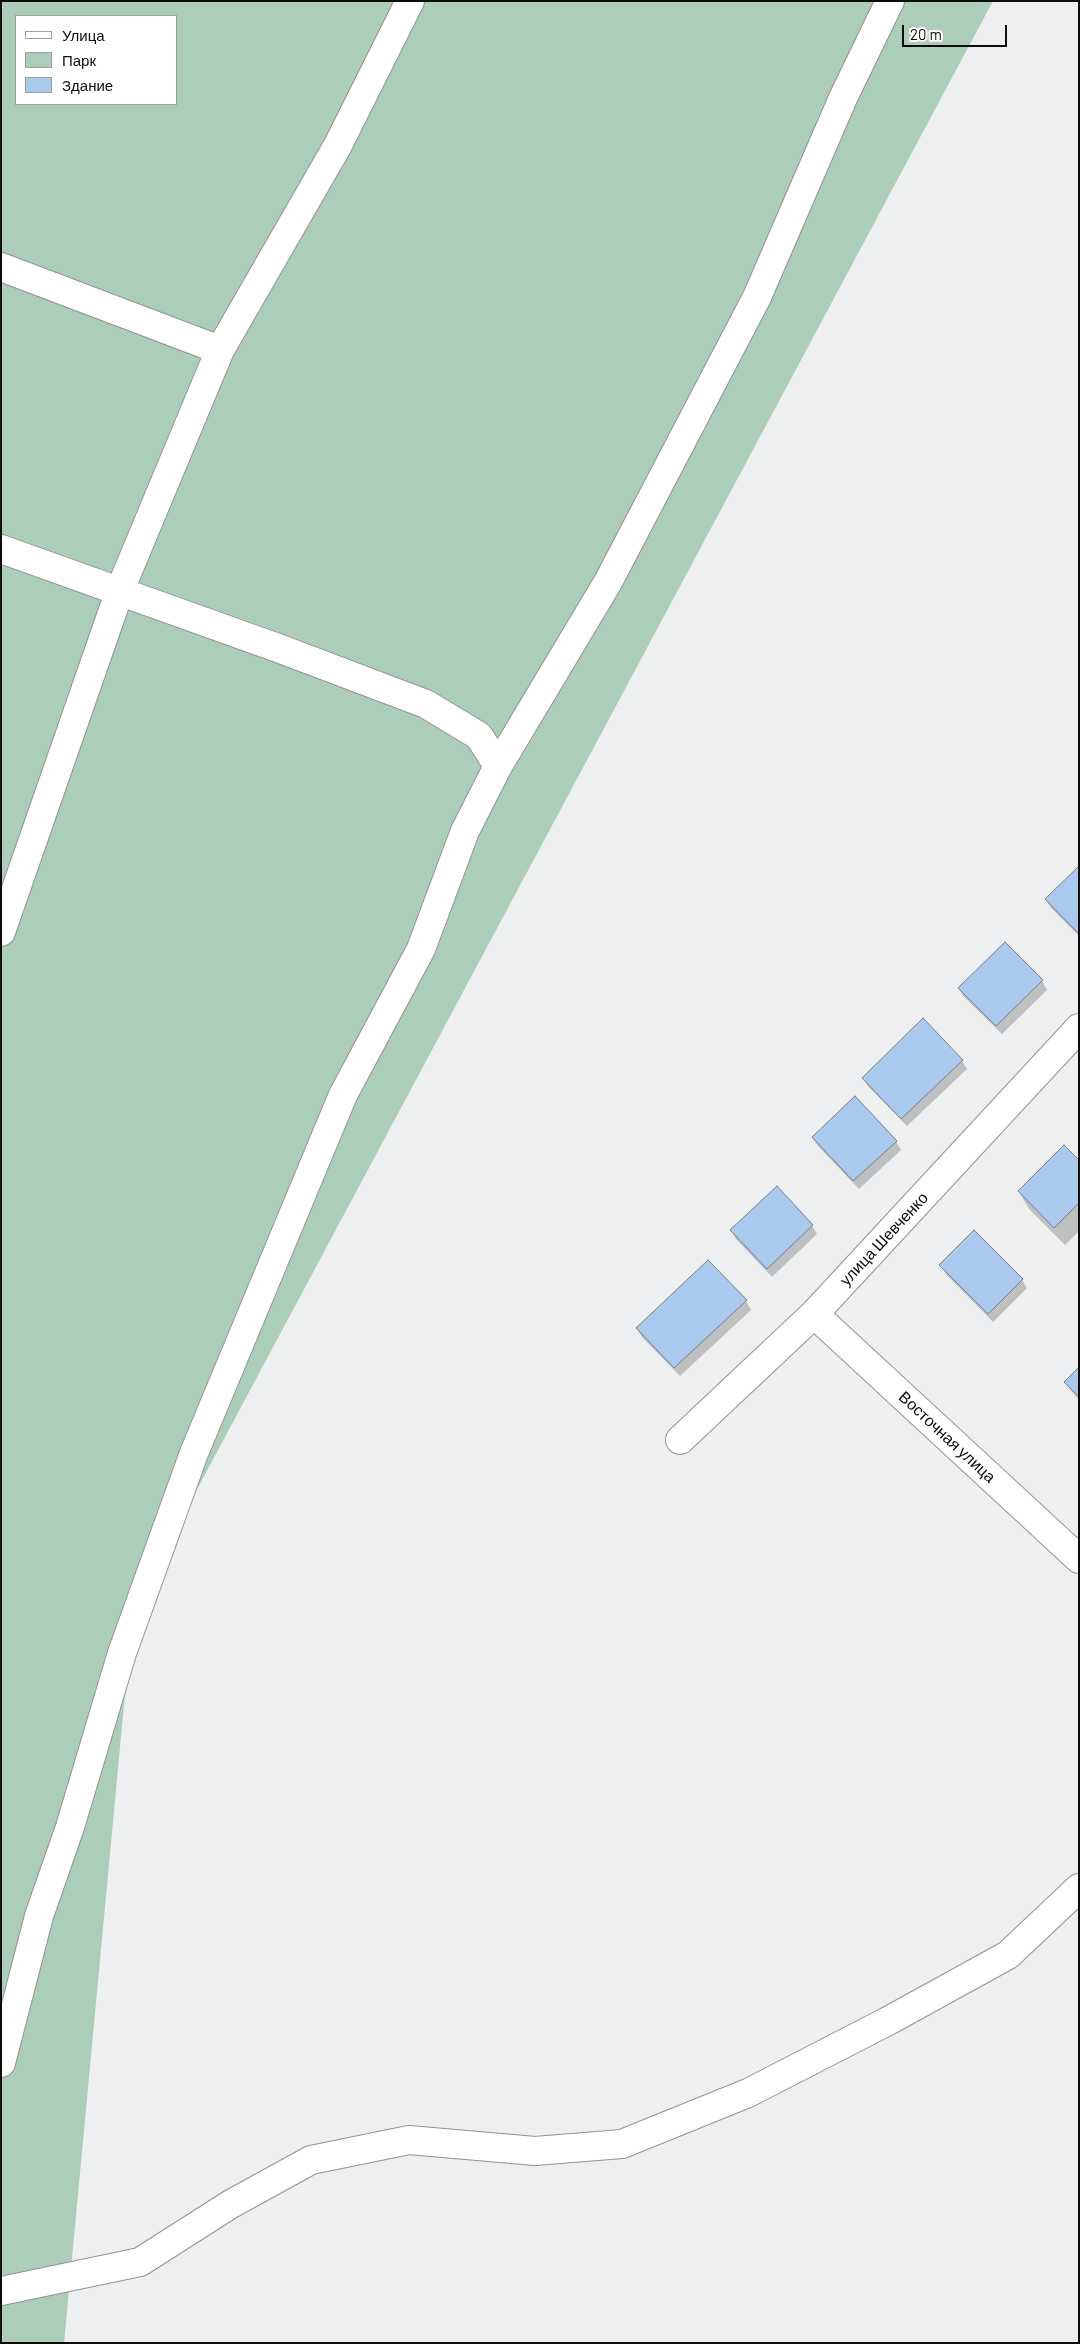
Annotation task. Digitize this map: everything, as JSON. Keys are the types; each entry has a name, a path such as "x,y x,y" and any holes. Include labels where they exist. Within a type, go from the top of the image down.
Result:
{"street":[{"path":"1,932 120,590 220,350 338,145 410,1"},
{"path":"1,2063 39,1916 70,1827 122,1653 194,1453 342,1096 422,949 465,831 498,766 608,582 757,297 843,98 890,1"},
{"path":"1,267 220,350"},
{"path":"1,549 120,590 426,704 479,736 498,766"},
{"name":"улица Шевченко","path":"680,1440 814,1314 1079,1028"},
{"name":"Восточная улица","path":"814,1314 1079,1559"},
{"path":"1,2291 140,2262 231,2204 311,2160 409,2140 535,2151 622,2144 748,2093 888,2022 1008,1955 1079,1888"}],"green space":[{"path":"1,1 993,1 133,1609 64,2343 1,2343"}],"building":[{"path":"1079,866 1079,934 1045,899"},
{"path":"1005,942 1043,980 996,1026 958,988"},
{"path":"923,1018 963,1060 901,1119 862,1078"},
{"path":"855,1096 897,1141 853,1181 812,1137"},
{"path":"1064,1145 1079,1160 1079,1203 1054,1228 1018,1191"},
{"path":"777,1186 813,1225 767,1269 730,1230"},
{"path":"974,1230 1023,1279 988,1314 939,1265"},
{"path":"708,1260 747,1300 674,1368 636,1328"},
{"path":"1079,1367 1079,1397 1064,1382"}]}
